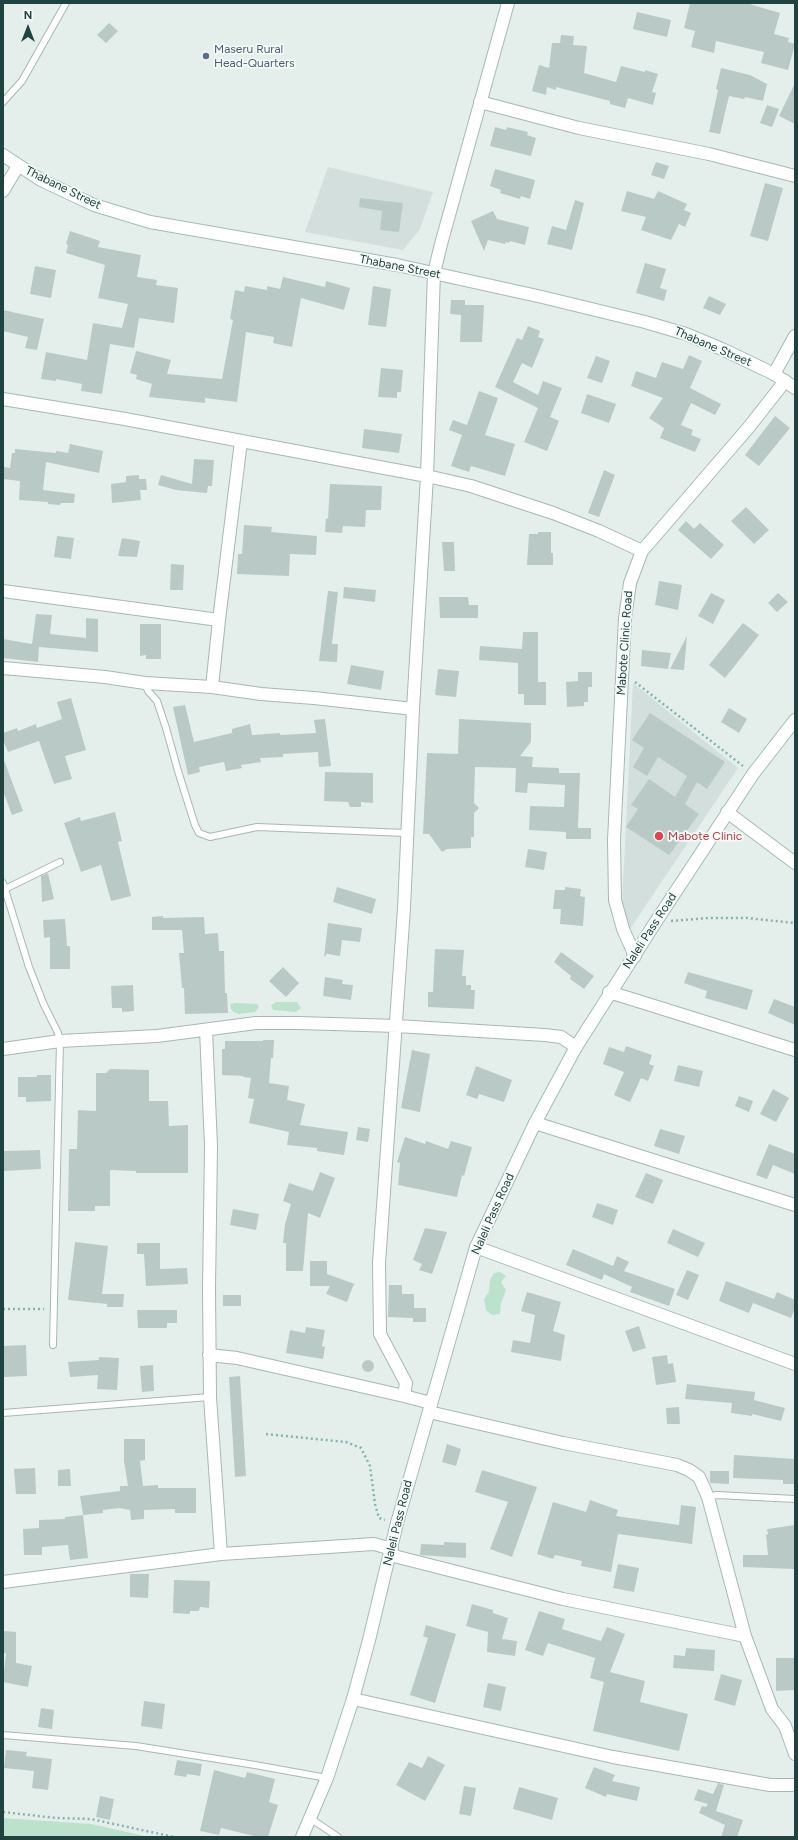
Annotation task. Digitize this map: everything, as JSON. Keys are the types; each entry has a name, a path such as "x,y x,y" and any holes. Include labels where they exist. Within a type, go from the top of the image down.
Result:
{"street":[{"path":"404,1396 406,1383 380,1334 378,1300 379,1263 397,1026 404,908 406,833 427,476 434,273 508,3"},
{"path":"480,102 579,128 709,154 795,176"},
{"name":"Thabane Street","path":"3,155 41,180 94,205 150,222 434,273 542,297 659,326 701,340 774,374 795,388"},
{"path":"3,191 18,166"},
{"path":"774,374 795,336"},
{"name":"Mabote Clinic Road","path":"635,956 623,929 615,900 614,840 625,618 630,584 642,551 748,427 785,381"},
{"path":"3,399 125,419 427,476 471,486 553,513 599,531 642,551"},
{"path":"212,687 241,441"},
{"path":"3,591 219,620"},
{"path":"3,668 105,677 146,683 212,687 261,694 314,698 413,709"},
{"name":"Naleli Pass Road","path":"302,1837 327,1778 352,1699 391,1552 397,1523 476,1247 535,1123 576,1046 752,774 795,720"},
{"path":"727,812 795,863"},
{"path":"610,992 795,1050"},
{"path":"3,1050 60,1042 157,1036 256,1023 397,1026 545,1034 561,1037 576,1046"},
{"path":"206,1030 211,1146 210,1397 221,1554"},
{"path":"535,1123 795,1205"},
{"path":"476,1247 795,1364"},
{"path":"209,1355 237,1358 404,1396 430,1408 563,1443 677,1465 689,1470 699,1477 708,1497 745,1636 772,1709 790,1725 795,1754"},
{"path":"3,1582 221,1554 374,1544 391,1552 563,1599 745,1636"},
{"path":"352,1699 613,1756 770,1785 795,1785"}],"lane":[{"path":"3,102 22,81 66,3"},
{"path":"146,683 148,691 157,701 199,833 210,837 258,827 406,833"},
{"path":"53,1345 60,1042 58,1033 44,1005 29,967 4,886 60,862"},
{"path":"3,1413 210,1397"},
{"path":"708,1497 717,1495 795,1498"},
{"path":"3,1735 136,1746 327,1778"},
{"path":"310,1818 338,1837"}],"path":[{"path":"622,672 752,774"},
{"path":"655,922 708,918 747,918 795,923"},
{"path":"3,1309 54,1308"},
{"path":"266,1434 346,1442 361,1448 370,1466 375,1504 379,1518 397,1523"},
{"path":"3,1812 56,1818 91,1819 174,1837"}],"shaded area":[{"path":"328,167 433,192 420,229 403,250 305,232"},
{"name":"Mabote Clinic","path":"633,683 738,768 630,929 622,904"}],"green space":[{"path":"276,1002 297,1002 301,1008 296,1012 273,1010 271,1005"},
{"path":"230,1004 257,1004 259,1007 255,1012 239,1014 231,1009"},
{"path":"500,1272 506,1276 501,1282 506,1290 501,1303 500,1314 492,1315 486,1310 484,1299 489,1292 490,1280 494,1273"},
{"path":"3,1818 91,1824 149,1837 3,1837"}],"building":[{"path":"690,3 746,3 780,13 774,34 789,38 788,42 795,44 788,70 761,63 764,52 716,41 714,53 691,47 695,31 684,28"},
{"path":"637,12 671,20 667,37 633,29"},
{"path":"109,23 118,31 106,43 97,35"},
{"path":"561,35 574,36 573,45 587,46 584,73 616,82 621,66 658,74 652,92 656,93 653,105 628,98 625,108 610,104 610,101 556,87 556,90 547,87 546,95 532,91 539,65 549,68 552,43 560,43"},
{"path":"721,68 750,75 767,84 763,101 745,97 744,99 729,96 720,134 709,132"},
{"path":"795,83 795,124 779,116"},
{"path":"767,105 779,109 772,127 760,123"},
{"path":"495,127 506,130 507,127 528,132 527,135 536,138 531,156 490,146"},
{"path":"656,162 669,166 664,179 651,175"},
{"path":"495,169 535,180 530,199 521,196 520,199 500,193 501,190 490,186"},
{"path":"765,183 783,188 768,241 750,236"},
{"path":"627,191 654,199 658,191 687,204 684,210 691,213 685,227 679,224 671,240 641,230 646,217 621,211"},
{"path":"360,198 403,203 399,232 380,230 382,211 359,207"},
{"path":"575,200 584,203 572,250 547,244 552,226 566,230"},
{"path":"493,211 497,219 529,227 525,245 510,241 509,243 506,242 505,244 488,240 484,251 471,221"},
{"path":"70,231 100,241 98,247 141,255 137,277 157,280 156,285 178,288 174,323 139,318 134,348 110,344 102,394 81,391 82,384 56,379 56,381 41,379 46,352 87,360 93,323 122,328 128,304 98,298 105,265 66,253 68,245 66,244"},
{"path":"645,263 666,269 660,288 667,290 664,301 636,293"},
{"path":"35,266 56,270 51,298 30,294"},
{"path":"283,277 325,287 326,281 350,288 344,310 301,298 292,347 273,343 274,337 246,332 237,402 205,398 205,403 149,397 152,384 136,379 137,375 130,373 136,351 171,360 167,374 222,379 233,320 230,319 235,290 244,292 245,286 267,290 267,286 280,289"},
{"path":"373,286 391,289 386,327 368,325"},
{"path":"709,296 726,304 720,315 703,308"},
{"path":"451,300 465,300 465,305 484,305 482,342 460,342 461,315 450,314"},
{"path":"3,310 44,319 37,350 25,348 28,337 3,331"},
{"path":"528,326 540,331 538,337 544,339 532,368 522,363 513,382 538,395 543,381 562,388 550,417 559,421 547,451 524,442 538,408 495,387 517,338 522,340"},
{"path":"689,355 702,361 690,388 721,404 715,415 691,403 681,425 693,430 691,435 701,439 695,452 660,438 664,428 649,418 663,398 631,386 636,371 656,378 662,362 683,369"},
{"path":"596,356 610,361 602,383 587,378"},
{"path":"381,368 403,370 401,392 397,392 397,398 378,397"},
{"path":"479,391 498,398 485,435 515,444 505,476 471,466 469,472 451,466 462,435 449,430 453,420 467,425"},
{"path":"587,394 616,404 609,423 581,413"},
{"path":"775,416 790,428 759,466 745,455"},
{"path":"364,429 402,434 399,453 362,448"},
{"path":"70,444 103,451 99,473 46,462 43,490 75,494 74,503 61,503 60,505 48,504 48,502 19,500 20,481 3,479 4,467 10,468 12,453 15,453 15,449 68,453"},
{"path":"194,459 214,460 212,486 208,486 207,493 176,490 158,485 161,475 192,484"},
{"path":"604,470 615,475 599,517 588,513"},
{"path":"139,475 139,479 146,479 147,490 140,490 141,500 112,503 111,484 126,482 126,476"},
{"path":"330,484 382,486 381,510 366,510 365,527 343,526 342,533 325,532 326,518 328,519"},
{"path":"746,507 769,530 754,544 731,521"},
{"path":"686,521 694,529 700,523 724,545 711,559 678,530"},
{"path":"244,525 272,527 271,532 317,536 316,555 290,554 289,576 237,574 238,554 242,554"},
{"path":"538,532 551,532 551,553 553,553 553,565 527,565 529,534 538,534"},
{"path":"57,536 74,538 71,559 54,557"},
{"path":"122,538 140,541 137,557 118,556"},
{"path":"442,542 454,542 455,571 444,571"},
{"path":"171,564 184,565 183,590 170,590"},
{"path":"659,581 682,585 678,610 655,605"},
{"path":"344,587 376,590 375,602 343,598"},
{"path":"328,591 338,592 332,644 338,644 337,662 319,661"},
{"path":"711,593 725,600 713,624 698,616"},
{"path":"778,593 788,602 777,612 768,603"},
{"path":"439,597 468,597 469,605 478,605 478,618 440,618"},
{"path":"36,614 52,615 50,634 86,638 86,618 98,619 98,652 39,647 38,662 3,658 3,639 32,644"},
{"path":"743,623 759,635 725,678 709,665"},
{"path":"140,624 161,624 161,659 146,659 146,655 140,656"},
{"path":"523,632 538,632 538,682 546,682 546,705 524,705 524,694 518,694 518,663 479,660 480,646 522,649"},
{"path":"687,636 684,670 670,669"},
{"path":"642,650 671,653 668,669 641,666"},
{"path":"351,665 384,671 381,690 347,684"},
{"path":"438,669 459,671 456,697 435,695"},
{"path":"578,672 592,672 592,687 588,687 588,702 584,702 584,706 567,707 566,682 578,681"},
{"path":"71,698 86,750 65,756 72,779 54,784 39,741 8,752 3,740 3,733 17,728 18,731 36,724 37,728 62,719 57,702"},
{"path":"185,705 194,742 232,733 232,729 250,724 252,735 316,733 314,720 325,719 331,766 319,767 318,752 283,754 283,757 260,758 261,762 241,765 242,768 226,771 224,762 199,767 200,772 188,775 173,707"},
{"path":"729,708 747,719 739,733 721,722"},
{"path":"650,713 725,762 707,789 697,782 685,804 699,814 669,855 626,827 638,809 631,805 649,779 675,797 687,776 658,757 647,776 633,767 644,748 632,740"},
{"path":"459,719 531,723 531,742 520,756 533,757 532,767 559,768 559,773 580,773 578,828 591,828 591,839 566,839 566,832 529,830 530,806 564,807 565,785 528,783 527,793 515,792 516,768 475,767 474,803 479,808 474,813 474,837 471,837 471,848 447,849 442,852 429,834 423,834 427,753 458,754"},
{"path":"4,760 23,811 12,815 3,791"},
{"path":"325,772 373,773 373,803 361,802 361,807 350,807 348,802 324,801"},
{"path":"115,812 122,841 118,842 131,896 111,901 101,865 81,872 64,823 80,817 81,821"},
{"path":"528,849 547,852 544,870 525,867"},
{"path":"48,873 54,899 42,902 41,876"},
{"path":"337,887 376,899 372,914 333,902"},
{"path":"565,887 581,889 580,896 585,897 583,926 560,924 561,909 553,909 555,890 565,890"},
{"path":"163,916 163,918 204,917 205,934 218,933 219,951 224,951 225,993 227,993 228,1013 185,1014 184,988 182,988 179,953 184,953 182,930 152,930 152,917"},
{"path":"65,919 67,946 70,946 70,969 50,969 50,937 44,938 43,920"},
{"path":"328,923 362,928 360,942 342,940 340,956 328,953 324,957"},
{"path":"435,949 464,950 462,976 466,976 466,985 471,985 471,990 475,990 474,1009 428,1007 428,992 433,992"},
{"path":"561,952 594,976 584,989 570,979 571,976 554,962"},
{"path":"283,967 299,983 286,997 269,981"},
{"path":"688,972 753,990 747,1010 705,998 707,991 684,983"},
{"path":"325,977 343,980 342,984 353,985 351,1000 323,996"},
{"path":"133,985 134,1011 122,1012 122,1008 112,1008 111,986"},
{"path":"774,999 795,1007 795,1025 768,1013"},
{"path":"274,1040 269,1083 289,1086 287,1100 305,1104 300,1125 348,1132 344,1155 317,1151 317,1148 287,1145 289,1132 249,1123 254,1099 248,1098 251,1078 243,1077 244,1076 222,1075 222,1049 225,1049 225,1041"},
{"path":"626,1046 652,1055 649,1064 654,1066 648,1081 641,1078 630,1102 614,1095 624,1072 603,1064 609,1047 624,1052"},
{"path":"412,1050 430,1054 420,1112 401,1108"},
{"path":"678,1065 703,1071 699,1087 674,1081"},
{"path":"476,1066 512,1080 504,1102 479,1094 477,1099 466,1095"},
{"path":"110,1069 149,1070 149,1101 168,1101 169,1126 188,1125 188,1173 136,1173 136,1171 110,1170 110,1206 95,1206 95,1211 68,1211 69,1149 77,1149 78,1110 96,1111 96,1073 106,1073"},
{"path":"37,1075 51,1075 51,1101 26,1102 26,1097 18,1097 18,1077 37,1077"},
{"path":"773,1089 789,1098 776,1122 760,1114"},
{"path":"739,1096 753,1101 749,1112 735,1106"},
{"path":"358,1127 370,1129 368,1142 356,1140"},
{"path":"660,1129 685,1136 679,1154 654,1146"},
{"path":"405,1137 425,1144 426,1141 448,1149 451,1141 472,1147 464,1176 462,1175 457,1197 398,1185 400,1163 397,1162"},
{"path":"769,1144 795,1154 795,1174 773,1165 767,1179 756,1175"},
{"path":"40,1150 41,1169 3,1171 3,1151"},
{"path":"320,1172 335,1178 320,1218 308,1213 303,1271 286,1271 286,1243 283,1243 285,1224 291,1204 283,1201 289,1183 313,1191"},
{"path":"646,1173 663,1180 653,1204 635,1197"},
{"path":"597,1203 618,1210 613,1225 592,1217"},
{"path":"233,1209 259,1214 256,1230 230,1225"},
{"path":"425,1228 447,1232 432,1274 419,1270 422,1264 413,1260"},
{"path":"673,1229 705,1243 698,1257 667,1243"},
{"path":"75,1242 108,1246 102,1294 124,1294 123,1307 107,1307 107,1304 68,1300"},
{"path":"137,1243 160,1243 160,1269 187,1268 188,1284 146,1286 144,1254 137,1254"},
{"path":"573,1249 613,1266 617,1256 629,1262 624,1271 675,1289 669,1306 630,1292 632,1287 604,1274 602,1280 566,1265"},
{"path":"310,1261 327,1261 327,1274 355,1284 347,1302 326,1294 330,1286 310,1286"},
{"path":"687,1270 699,1275 688,1300 676,1295"},
{"path":"726,1281 774,1299 777,1292 795,1300 795,1308 791,1318 753,1303 749,1313 719,1301"},
{"path":"389,1285 402,1285 402,1294 414,1294 414,1308 426,1308 426,1322 413,1322 413,1318 388,1317"},
{"path":"527,1292 561,1302 553,1331 565,1335 561,1361 511,1352 513,1340 530,1343 535,1315 521,1311"},
{"path":"223,1295 241,1295 241,1306 223,1306"},
{"path":"137,1310 177,1310 177,1323 167,1323 167,1328 138,1328"},
{"path":"639,1326 646,1348 633,1352 625,1331"},
{"path":"306,1327 325,1330 322,1346 325,1347 323,1359 286,1353 290,1330 305,1333"},
{"path":"26,1345 27,1376 4,1377 3,1346"},
{"path":"667,1355 668,1364 673,1363 676,1382 656,1385 652,1357"},
{"path":"99,1357 119,1358 117,1390 97,1389 98,1375 70,1377 68,1362 99,1360"},
{"path":"368,1360 372,1362 374,1366 372,1370 368,1372 364,1370 362,1366 364,1362"},
{"path":"153,1365 154,1391 142,1392 140,1366"},
{"path":"240,1376 246,1476 235,1477 229,1377"},
{"path":"687,1384 755,1392 754,1400 785,1408 781,1421 752,1414 752,1416 731,1413 732,1403 685,1399"},
{"path":"679,1407 680,1424 667,1424 666,1408"},
{"path":"124,1439 145,1439 145,1460 140,1461 143,1486 158,1485 158,1488 196,1488 196,1513 175,1513 175,1509 144,1510 144,1519 131,1520 130,1510 119,1508 103,1510 103,1513 83,1515 80,1496 120,1491 120,1486 128,1486 124,1461"},
{"path":"447,1444 461,1449 456,1466 442,1462"},
{"path":"734,1455 795,1459 795,1484 783,1484 783,1480 733,1478"},
{"path":"35,1468 36,1494 16,1494 14,1469"},
{"path":"70,1469 71,1486 58,1486 58,1470"},
{"path":"482,1470 537,1487 512,1557 490,1549 508,1502 475,1492"},
{"path":"710,1471 729,1471 729,1484 710,1483"},
{"path":"590,1500 618,1510 616,1516 679,1525 681,1505 696,1507 692,1544 618,1534 611,1572 581,1566 582,1561 555,1555 553,1559 537,1554 553,1502 586,1512"},
{"path":"83,1515 88,1558 70,1560 68,1545 42,1547 42,1555 24,1555 23,1529 39,1528 39,1520 65,1519 65,1517"},
{"path":"795,1525 795,1569 743,1567 743,1555 768,1555 766,1535 768,1534 767,1529"},
{"path":"444,1542 466,1543 466,1558 420,1555 421,1544 444,1545"},
{"path":"618,1564 639,1568 634,1592 613,1588"},
{"path":"130,1574 149,1574 148,1598 130,1597"},
{"path":"174,1580 210,1581 209,1608 200,1607 199,1611 190,1611 190,1614 173,1613"},
{"path":"472,1604 493,1610 493,1613 508,1618 502,1639 517,1641 515,1656 487,1652 488,1632 466,1626"},
{"path":"539,1611 565,1619 562,1629 601,1641 607,1627 625,1634 610,1672 645,1681 640,1702 688,1714 679,1751 593,1731 604,1682 590,1678 595,1658 548,1643 543,1656 525,1650"},
{"path":"426,1625 456,1634 435,1703 410,1695 428,1638 423,1636"},
{"path":"4,1631 16,1632 16,1663 32,1666 28,1687 3,1682 6,1653 3,1653"},
{"path":"686,1648 715,1650 714,1671 673,1668 674,1655 685,1656"},
{"path":"776,1658 795,1658 794,1690 776,1691"},
{"path":"721,1674 742,1680 735,1706 714,1700"},
{"path":"488,1683 506,1687 501,1711 483,1707"},
{"path":"144,1701 165,1704 162,1729 141,1726"},
{"path":"41,1708 54,1710 52,1729 38,1727"},
{"path":"6,1750 27,1752 26,1756 52,1759 48,1790 32,1788 34,1771 4,1768"},
{"path":"428,1756 445,1765 425,1801 396,1785 409,1762 422,1768"},
{"path":"177,1760 202,1764 200,1776 187,1774 186,1777 174,1775"},
{"path":"594,1767 615,1775 612,1781 640,1787 637,1801 607,1794 606,1797 585,1788"},
{"path":"214,1770 245,1778 247,1772 275,1779 269,1802 278,1805 268,1837 258,1837 221,1828 219,1835 200,1831"},
{"path":"718,1783 724,1785 716,1811 743,1820 737,1837 721,1837 725,1825 699,1813 702,1806 706,1807 708,1804 694,1800 698,1789 713,1794"},
{"path":"464,1786 476,1788 471,1816 459,1814"},
{"path":"519,1787 558,1798 552,1820 513,1809"},
{"path":"100,1796 114,1799 110,1820 96,1817"}],"place":[{"name":"Maseru Rural Head-Quarters","path":"206,56"},
{"name":"Mabote Clinic","path":"659,836"}]}
